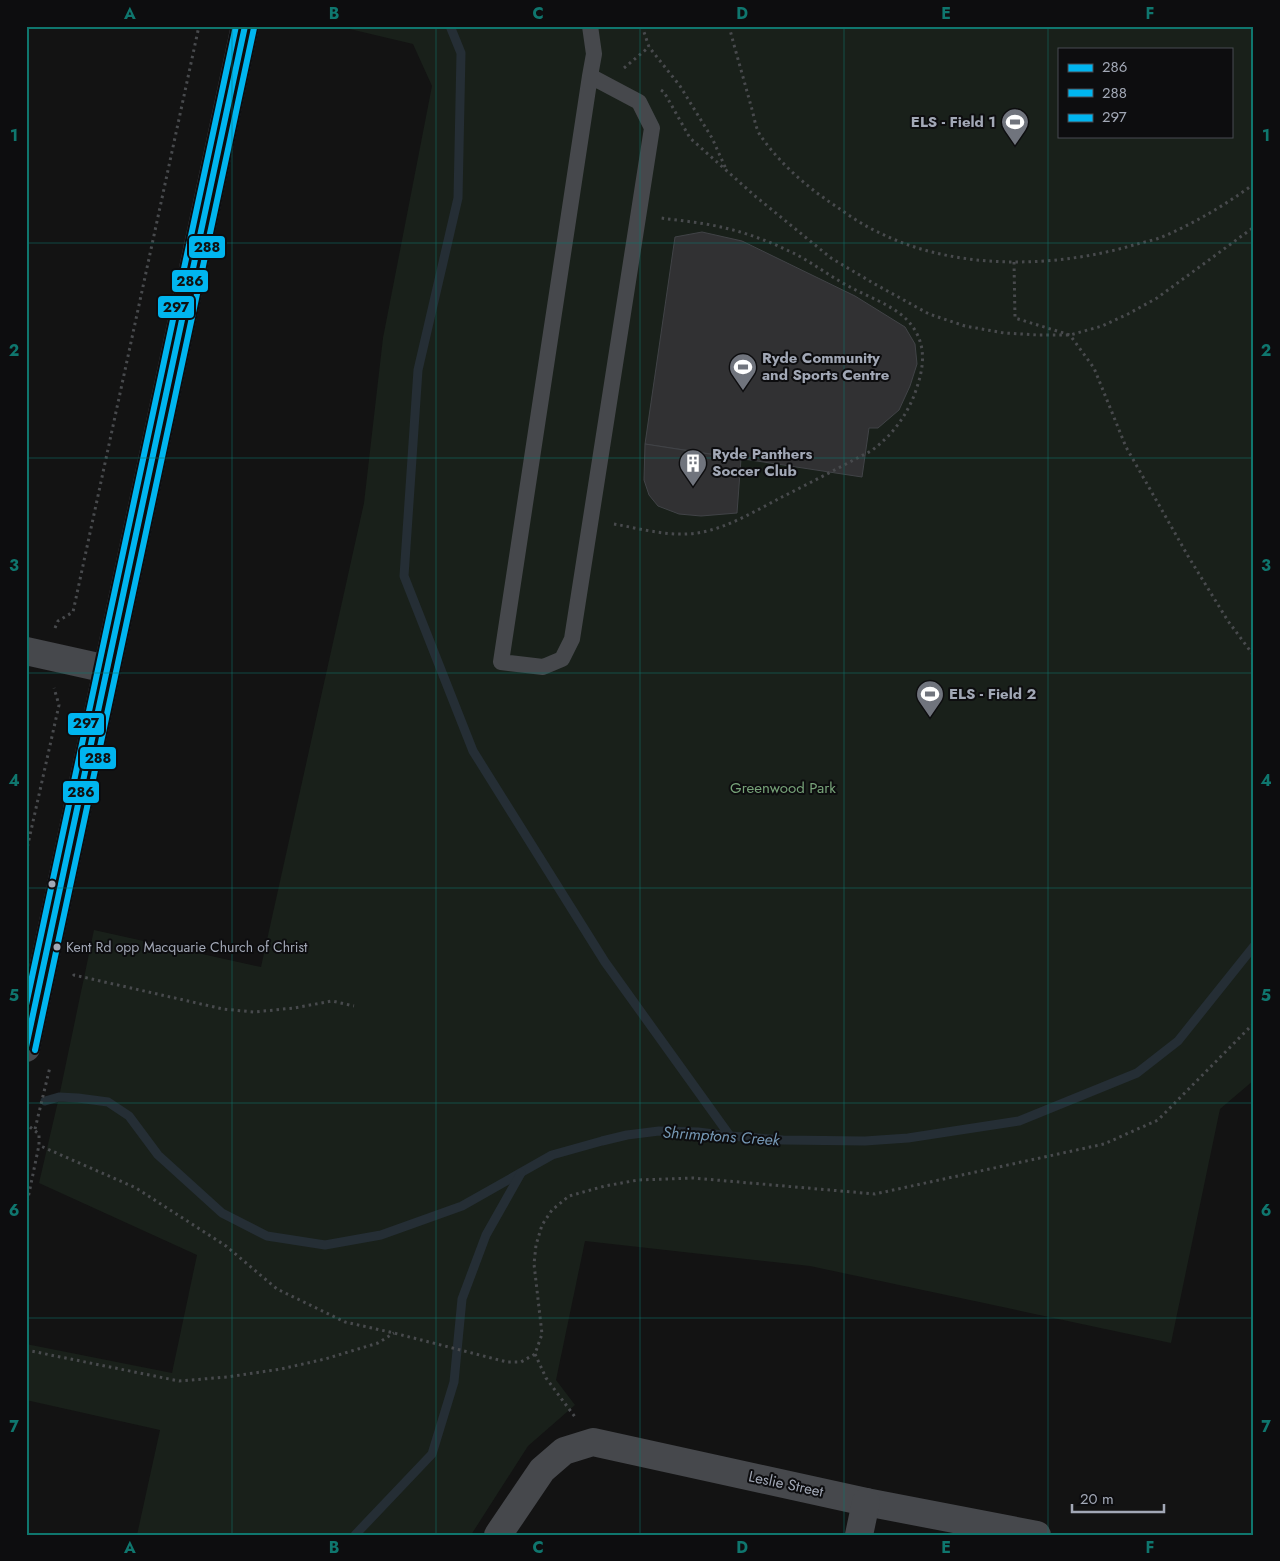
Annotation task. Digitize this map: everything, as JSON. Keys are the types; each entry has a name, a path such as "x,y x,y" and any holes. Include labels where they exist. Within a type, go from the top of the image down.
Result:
{"street":[{"path":"26,1048 245,26"},
{"path":"26,651 107,669"},
{"path":"498,1535 542,1470 564,1452 593,1442"},
{"name":"Leslie Street","path":"593,1442 866,1502 1037,1535"},
{"path":"860,1535 866,1502"}],"lane":[{"path":"590,26 594,54 590,76 501,662 543,667 562,659 572,639 652,128 639,102 590,76"}],"path":[{"path":"53,633 58,621 73,612 198,26"},
{"path":"642,26 649,47 680,86 712,138 728,172"},
{"path":"729,26 759,133 789,169 820,196 852,218 883,235 918,248 950,256 988,261 1049,261 1084,258 1161,237 1194,222 1230,202 1254,184"},
{"path":"624,68 649,47"},
{"path":"594,54 632,73"},
{"path":"656,88 664,92 690,138 755,196 831,258 929,314 964,326 1004,333 1038,335 1070,334 1102,326 1157,298 1254,227"},
{"path":"591,520 686,534 703,532 722,526 871,451 883,442 898,425 914,396 920,380 923,360 916,332 906,318 892,308 836,279 792,253 759,238 728,228 638,214"},
{"path":"1014,262 1015,318 1070,334 1094,368 1126,448 1188,556 1228,621 1254,656"},
{"path":"26,853 59,705 52,680"},
{"path":"71,984 74,974 223,1009 254,1012 294,1008 332,1000 354,1006"},
{"path":"593,1442 546,1378 536,1354 542,1334 534,1264 536,1245 542,1225 552,1210 569,1196 605,1186 638,1180 693,1178 876,1194 1104,1144 1158,1120 1254,1023"},
{"path":"35,1129 52,1062"},
{"path":"26,1208 39,1145 39,1134 30,1126"},
{"path":"39,1145 136,1188 226,1246 277,1290 344,1322 507,1362 521,1362 536,1354"},
{"path":"26,1350 179,1381 227,1377 281,1369 378,1344 394,1333"}],"green space":[{"name":"Greenwood Park","path":"337,26 1254,26 1254,1080 1220,1109 1171,1343 810,1266 585,1241 556,1380 575,1405 528,1446 471,1535 137,1535 160,1430 26,1400 26,1344 172,1373 197,1255 39,1183 94,930 261,967 364,503 383,338 432,86 413,44"}],"building":[{"path":"702,232 742,241 855,296 905,327 915,344 917,364 899,410 878,428 869,428 862,477 645,444 675,237"},
{"name":"Ryde Panthers Soccer Club","path":"645,444 741,459 737,513 701,516 679,514 658,506 649,495 644,480"}],"waterway":[{"path":"450,26 461,53 458,198 418,370 404,576 473,751 605,962 730,1136"},
{"name":"Shrimptons Creek","path":"45,1101 59,1097 108,1102 129,1116 158,1155 222,1213 267,1236 325,1245 381,1235 462,1206 552,1155 627,1135 659,1131 698,1132 783,1140 865,1141 908,1138 1019,1121 1137,1073 1178,1041 1254,946"},
{"path":"355,1535 432,1454 454,1382 462,1299 486,1235 521,1173"}],"transit line":[{"name":"297","path":"26,1005 236,26"},
{"name":"286","path":"26,1047 245,26"},
{"name":"288","path":"35,1050 254,28"}],"place":[{"name":"ELS - Field 1","path":"1015,146"},
{"name":"Ryde Community and Sports Centre","path":"743,391"},
{"name":"Ryde Panthers Soccer Club","path":"693,487"},
{"name":"ELS - Field 2","path":"930,718"},
{"name":"Kent Rd opp Macquarie Church of Christ","path":"57,947"}]}
